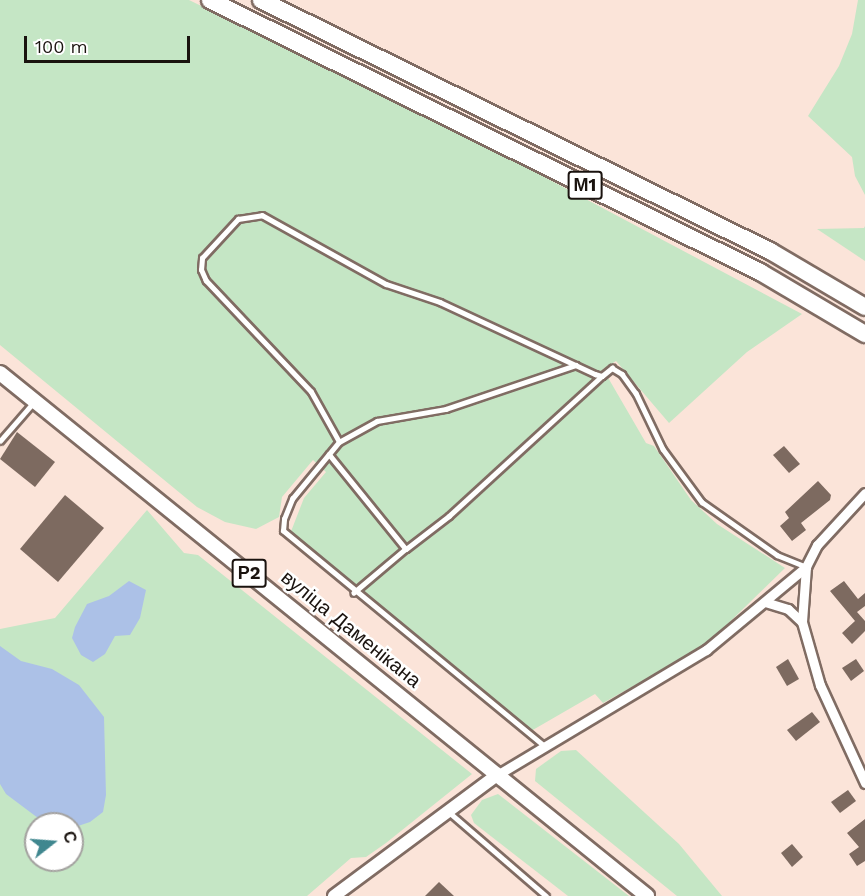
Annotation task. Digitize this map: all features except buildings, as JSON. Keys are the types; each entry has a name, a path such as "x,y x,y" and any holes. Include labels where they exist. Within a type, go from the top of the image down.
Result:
{"highway":[{"name":"М1","path":"210,0 760,272 865,334"},
{"name":"М1","path":"261,0 770,251 865,307"}],"main road":[{"name":"вуліца Даменікана","path":"0,373 647,896"}],"street":[{"path":"865,493 817,545 806,567 802,622 820,685 865,783"},
{"path":"334,896 497,775 706,650 806,567"},
{"path":"765,602 788,609 802,622"}],"lane":[{"path":"339,442 311,392 206,281 201,270 202,258 238,219 262,215 386,284 440,302 602,376"},
{"path":"545,747 354,593 283,531 284,519 292,499 339,442 377,421 446,409 576,365"},
{"path":"354,593 449,516 612,368 622,374 636,393 663,449 702,502 777,555 806,567"},
{"path":"0,441 34,401"},
{"path":"329,454 406,549"},
{"path":"448,811 546,896"}],"green space":[{"path":"0,0 189,0 452,128 802,314 747,352 669,423 616,361 603,369 646,443 654,446 691,500 717,524 785,568 705,646 603,703 595,694 531,731 290,534 304,498 326,472 313,460 282,497 279,517 256,529 225,522 197,507 0,345"},
{"path":"858,0 865,0 865,195 855,176 852,157 808,116 839,66 852,34"},
{"path":"865,226 865,261 817,229 864,228"},
{"path":"147,510 184,553 198,555 472,774 366,857 351,858 307,896 0,896 0,629 55,618"},
{"path":"576,750 679,844 722,896 677,896 535,781 536,769 561,751"},
{"path":"498,794 629,896 568,896 474,823 471,815 482,800"}],"water":[{"path":"129,581 146,590 140,618 130,635 115,636 105,654 93,662 81,655 72,638 75,627 87,604 109,596"},
{"path":"0,646 21,661 52,669 79,685 104,717 106,795 103,812 84,824 84,812 30,812 6,794 0,784"}]}
